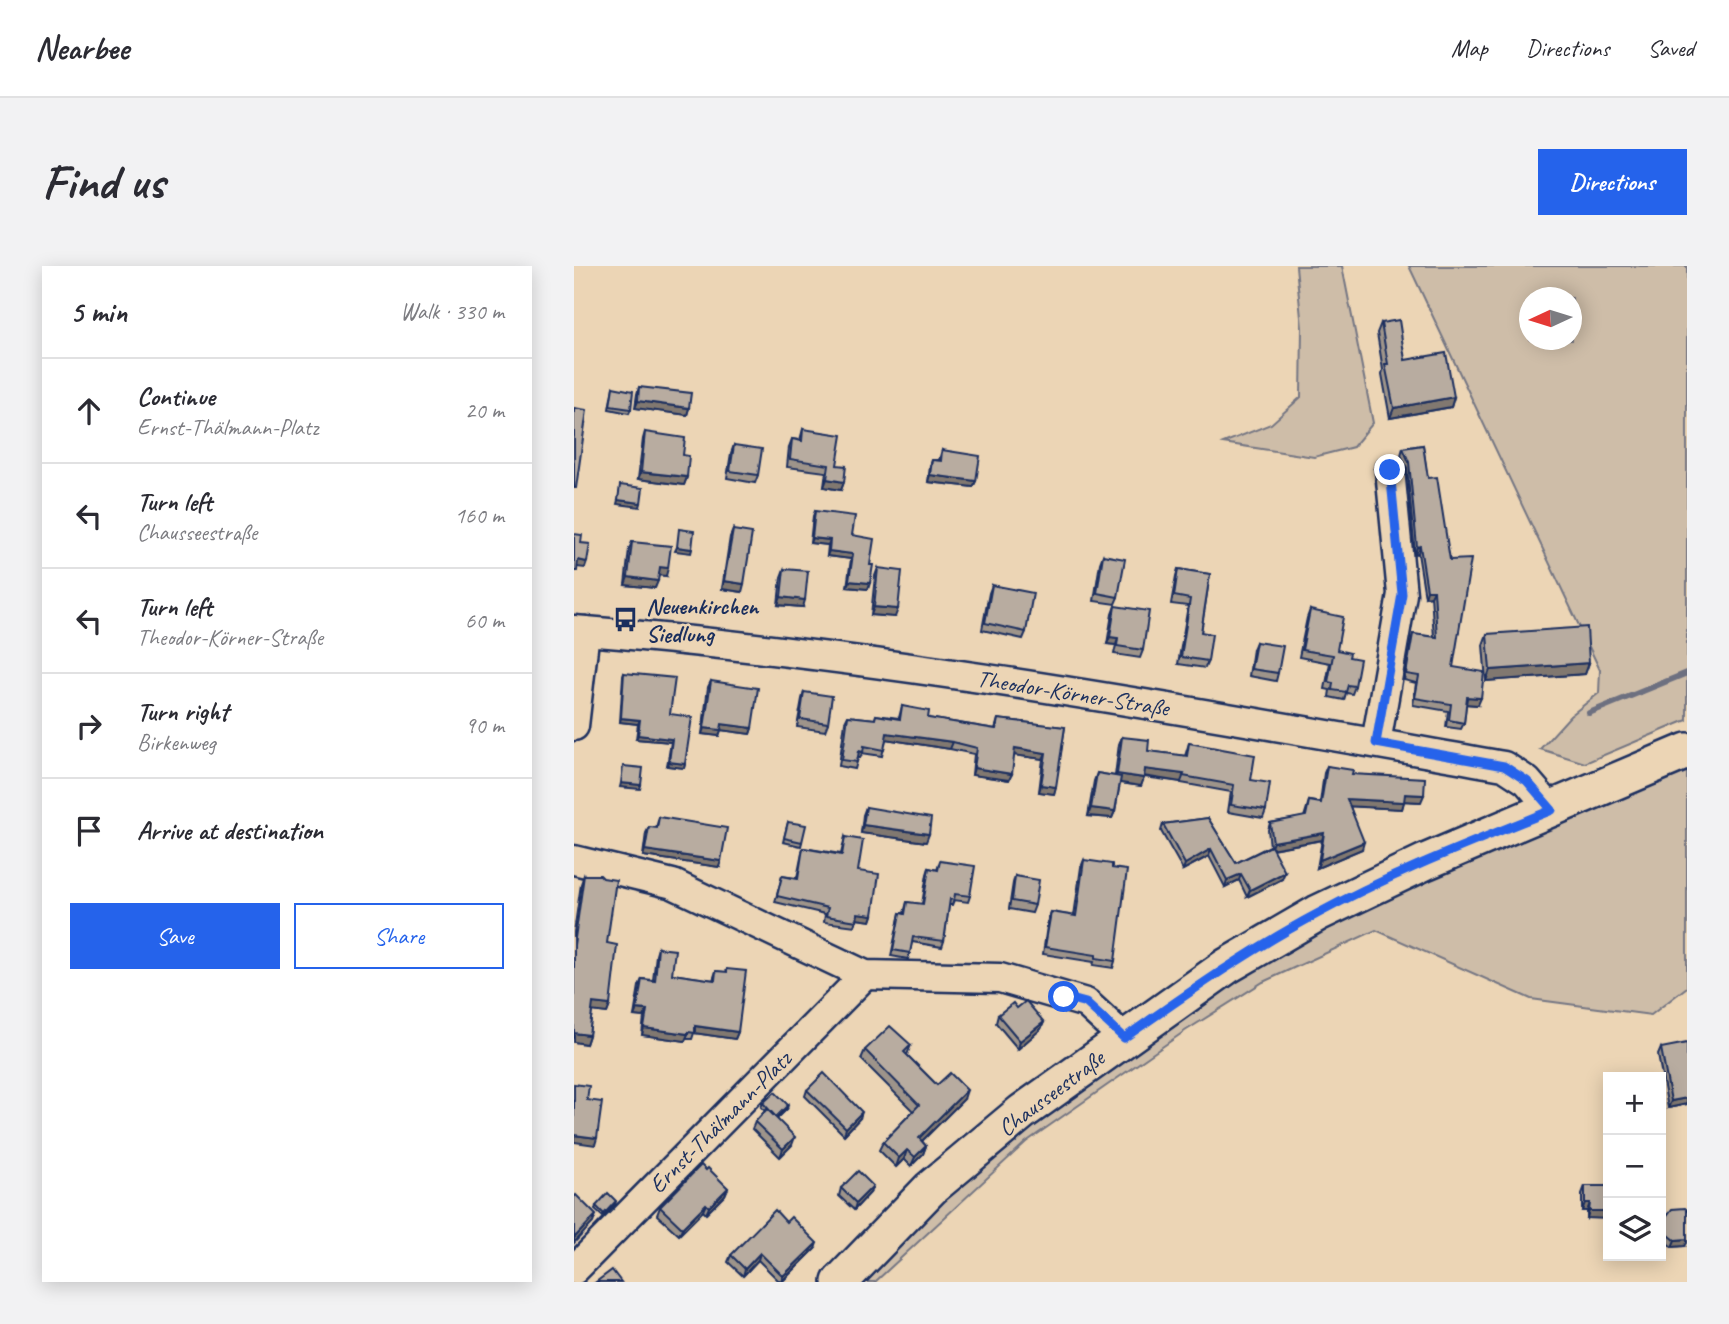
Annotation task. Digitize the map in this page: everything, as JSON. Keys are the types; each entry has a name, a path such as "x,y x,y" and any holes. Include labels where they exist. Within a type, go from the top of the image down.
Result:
{"main road":[{"name":"Chausseestraße","path":"840,1282 931,1188 1022,1112 1227,966 1318,913 1425,862 1687,751"}],"street":[{"path":"1376,743 1402,594 1390,470"},
{"path":"574,726 579,630"},
{"name":"Theodor-Körner-Straße","path":"579,630 698,641 960,674 1504,766 1527,781 1552,810"},
{"path":"574,860 673,884 865,975 1000,978 1086,1003 1124,1038"},
{"name":"Ernst-Thälmann-Platz","path":"574,1270 865,975"}],"shaded area":[{"path":"1296,266 1342,266 1373,423 1353,447 1314,457 1223,443 1271,424 1301,397 1302,328"},
{"path":"1409,266 1687,266 1687,720 1585,763 1540,749 1570,716 1599,693 1600,670"},
{"path":"1687,764 1687,987 1651,1015 1531,999 1376,930 1263,982 1185,1031 1026,1142 875,1282 854,1282 942,1198 1029,1124 1234,978 1325,925"}],"building":[{"path":"1399,320 1405,360 1446,353 1454,397 1394,408 1385,364 1388,364 1381,323"},
{"path":"613,387 633,391 631,409 610,406"},
{"path":"639,387 691,393 689,408 638,401"},
{"path":"574,408 587,410 576,488 574,488"},
{"path":"803,429 842,435 837,465 846,466 844,482 827,479 829,465 790,459 792,439 802,441"},
{"path":"645,432 685,438 683,455 689,456 687,477 641,472"},
{"path":"734,445 762,449 758,475 730,471"},
{"path":"1423,445 1428,478 1437,477 1450,560 1471,559 1453,667 1484,672 1481,698 1467,697 1464,723 1449,720 1451,704 1415,698 1419,676 1406,674 1413,634 1437,637 1434,590 1427,590 1420,546 1417,547 1409,462 1403,448"},
{"path":"942,450 980,456 976,481 930,475 932,460 941,461"},
{"path":"620,485 643,488 641,503 618,500"},
{"path":"815,511 855,516 852,535 874,539 870,583 849,581 853,554 829,551 830,540 812,538"},
{"path":"679,529 694,531 692,549 677,547"},
{"path":"733,530 752,533 744,584 724,581"},
{"path":"574,534 582,535 581,543 590,544 587,562 578,560 577,571 574,571"},
{"path":"632,542 671,546 668,568 660,567 658,581 628,577"},
{"path":"1103,555 1125,559 1118,597 1097,593"},
{"path":"878,568 902,571 898,609 874,607"},
{"path":"784,569 808,571 805,600 781,597"},
{"path":"1178,569 1210,574 1201,632 1212,634 1208,661 1181,657 1190,599 1174,596"},
{"path":"992,585 1033,593 1026,632 985,623"},
{"path":"1115,606 1149,611 1143,650 1117,646 1118,638 1110,637"},
{"path":"1310,610 1343,617 1337,650 1350,653 1349,657 1360,659 1355,686 1348,685 1346,692 1332,690 1333,683 1328,682 1333,655 1302,650"},
{"path":"1587,627 1589,663 1490,670 1487,634"},
{"path":"1256,642 1283,646 1278,673 1251,669"},
{"path":"624,673 675,678 670,714 692,717 685,764 669,762 672,739 638,735 640,720 621,718"},
{"path":"711,681 758,688 752,728 722,724 721,730 704,728"},
{"path":"804,692 832,696 828,723 800,719"},
{"path":"902,706 929,711 928,718 996,729 998,719 1065,727 1056,787 1041,785 1046,753 1015,748 1012,774 974,768 977,748 887,733 884,750 864,746 863,752 859,751 857,762 842,760 848,716 875,719 876,715 900,719"},
{"path":"1122,737 1149,740 1148,751 1187,756 1189,743 1255,755 1251,780 1270,783 1266,810 1231,805 1234,785 1145,769 1144,778 1117,774"},
{"path":"623,766 643,768 641,785 621,783"},
{"path":"1327,766 1353,770 1352,774 1425,778 1424,795 1405,794 1404,802 1347,799 1364,842 1320,860 1324,833 1273,842 1270,823 1306,816 1309,801 1321,803"},
{"path":"1097,773 1121,777 1115,811 1091,808"},
{"path":"866,807 931,818 929,834 863,825"},
{"path":"659,817 727,828 721,861 645,850 649,827 657,828"},
{"path":"1208,818 1236,863 1271,846 1285,872 1250,890 1241,874 1227,880 1211,849 1185,864 1163,824"},
{"path":"788,822 806,825 802,842 784,838"},
{"path":"845,837 863,840 858,871 879,874 873,915 858,913 857,921 826,916 828,908 777,896 782,876 798,879 803,848 842,855"},
{"path":"1084,860 1112,864 1112,868 1127,870 1115,961 1096,958 1096,955 1045,947 1051,912 1076,916"},
{"path":"940,861 975,866 970,896 955,894 954,900 950,899 944,941 913,937 910,953 893,950 900,913 905,914 907,902 923,904 929,868 938,870"},
{"path":"584,875 600,875 616,880 607,943 617,945 610,1005 593,1003 589,1035 574,1033 574,945"},
{"path":"1015,876 1039,880 1035,905 1012,901"},
{"path":"658,948 675,950 672,974 715,980 716,971 746,971 738,1032 695,1026 695,1033 688,1034 644,1028 647,1010 637,1009 642,979 655,981"},
{"path":"1026,1001 1044,1022 1020,1041 998,1015 1013,1003 1017,1008"},
{"path":"890,1026 911,1045 904,1052 937,1085 950,1073 967,1090 919,1138 926,1146 915,1157 907,1150 899,1158 883,1142 919,1105 865,1050"},
{"path":"1687,1043 1687,1098 1671,1101 1661,1048"},
{"path":"824,1073 862,1112 846,1128 807,1090"},
{"path":"574,1084 589,1086 587,1100 602,1102 597,1138 574,1135"},
{"path":"775,1092 788,1105 776,1117 763,1103"},
{"path":"767,1109 795,1137 783,1149 755,1122"},
{"path":"701,1165 706,1170 708,1168 728,1188 709,1207 706,1204 682,1228 660,1207"},
{"path":"858,1171 873,1186 856,1203 841,1188"},
{"path":"1585,1186 1603,1186 1603,1211 1589,1211 1590,1203 1585,1203"},
{"path":"608,1193 616,1201 604,1214 596,1206"},
{"path":"576,1195 596,1215 574,1238 574,1197"},
{"path":"1672,1209 1687,1210 1687,1239 1675,1240 1666,1233 1666,1216"},
{"path":"775,1210 786,1222 791,1217 817,1243 783,1276 760,1253 745,1269 731,1255"},
{"path":"612,1270 621,1282 596,1282"}],"waterway":[{"path":"1589,713 1687,673"}],"place":[{"name":"Neuenkirchen Siedlung","path":"626,620"}],"route":[{"path":"1064,997 1086,1003 1124,1038 1227,966 1318,913 1425,862 1552,810 1527,781 1504,766 1376,743 1402,594 1390,470"}]}
